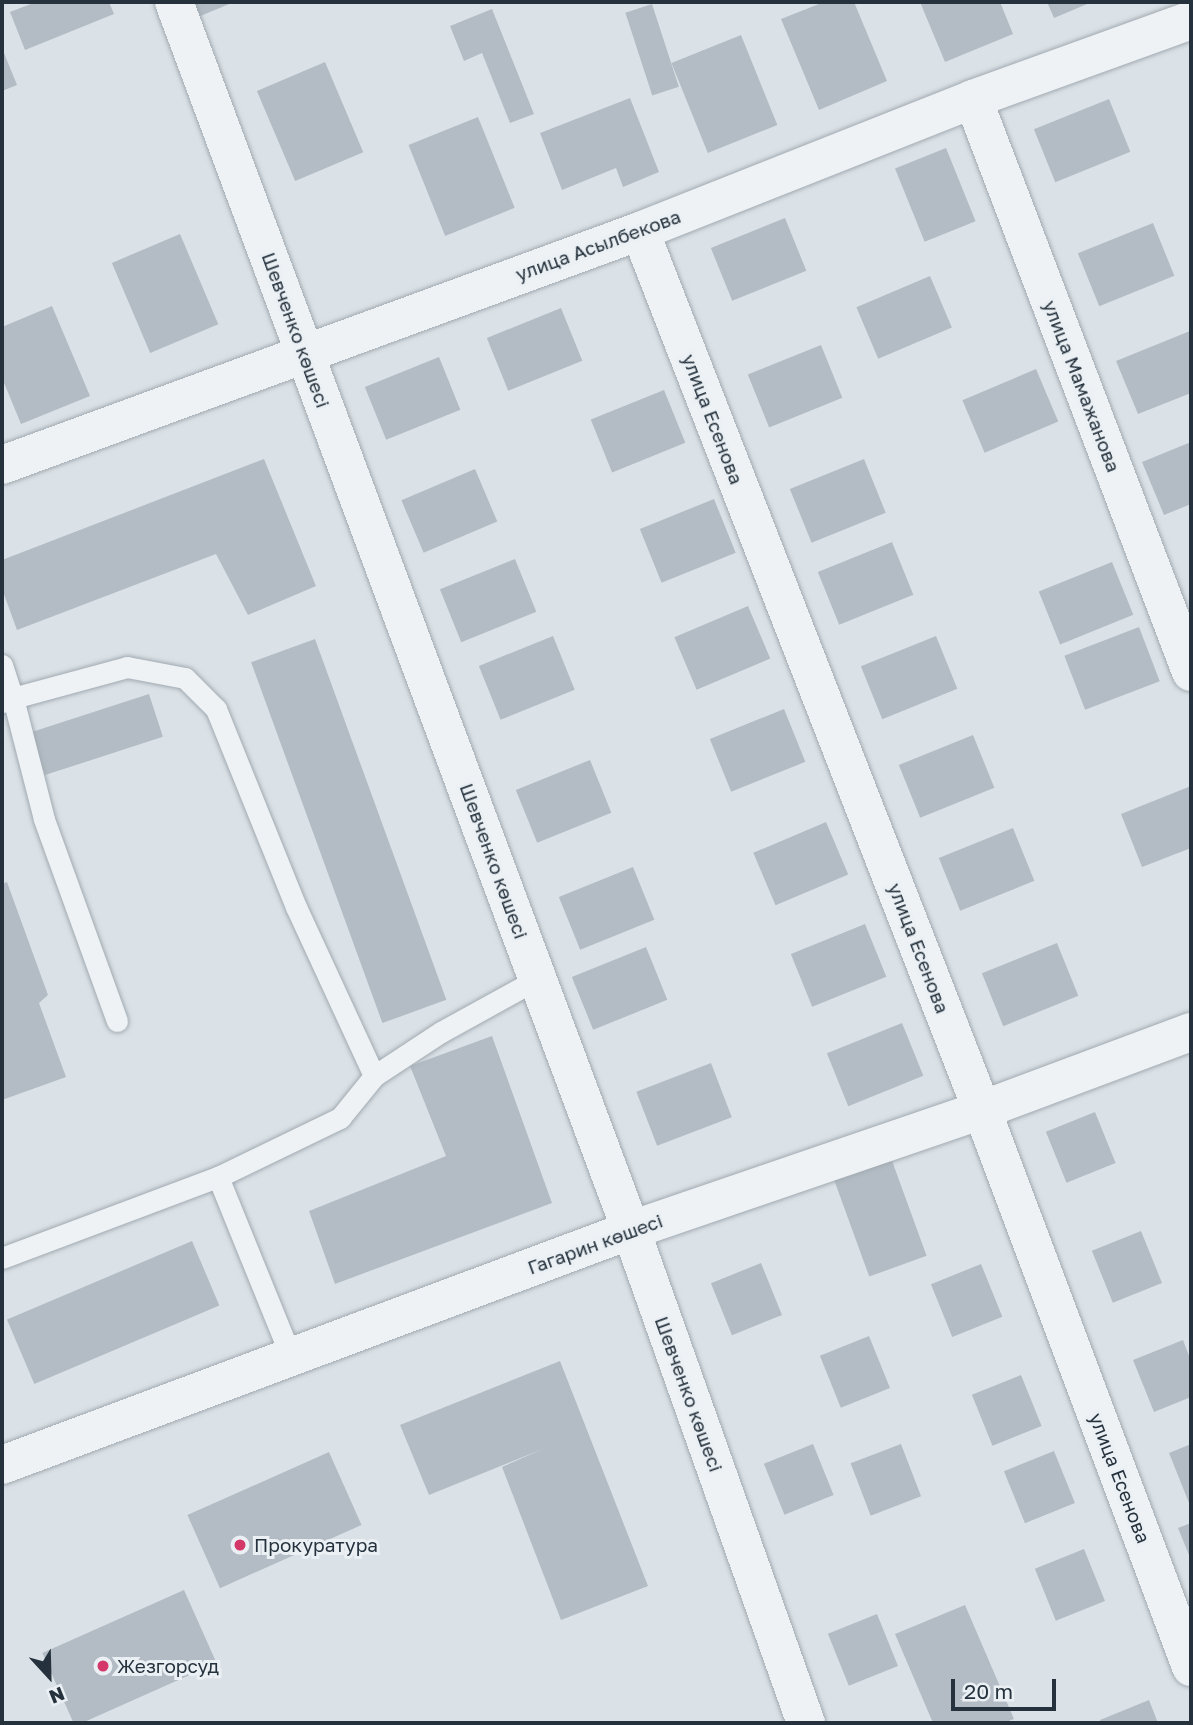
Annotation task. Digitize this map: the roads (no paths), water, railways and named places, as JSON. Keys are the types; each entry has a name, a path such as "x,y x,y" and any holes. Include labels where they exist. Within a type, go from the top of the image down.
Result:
{"street":[{"name":"Шевченко көшесі","path":"174,2 631,1230 806,1723"},
{"name":"улица Асылбекова","path":"2,465 640,231 973,99 1191,20"},
{"name":"улица Мамажанова","path":"973,99 1191,672"},
{"name":"улица Есенова","path":"640,231 982,1110 1191,1667"},
{"name":"Гагарин көшесі","path":"2,1465 631,1230 982,1110 1191,1032"}],"lane":[{"path":"2,665 7,700 44,820 117,1021"},
{"path":"7,700 127,667 185,678 216,709 296,907 374,1076"},
{"path":"2,1258 218,1177 340,1118 374,1076 441,1032 537,979"},
{"path":"218,1177 290,1357"}],"place":[{"name":"Прокуратура","path":"240,1545"},
{"name":"Жезгорсуд","path":"103,1666"}]}
